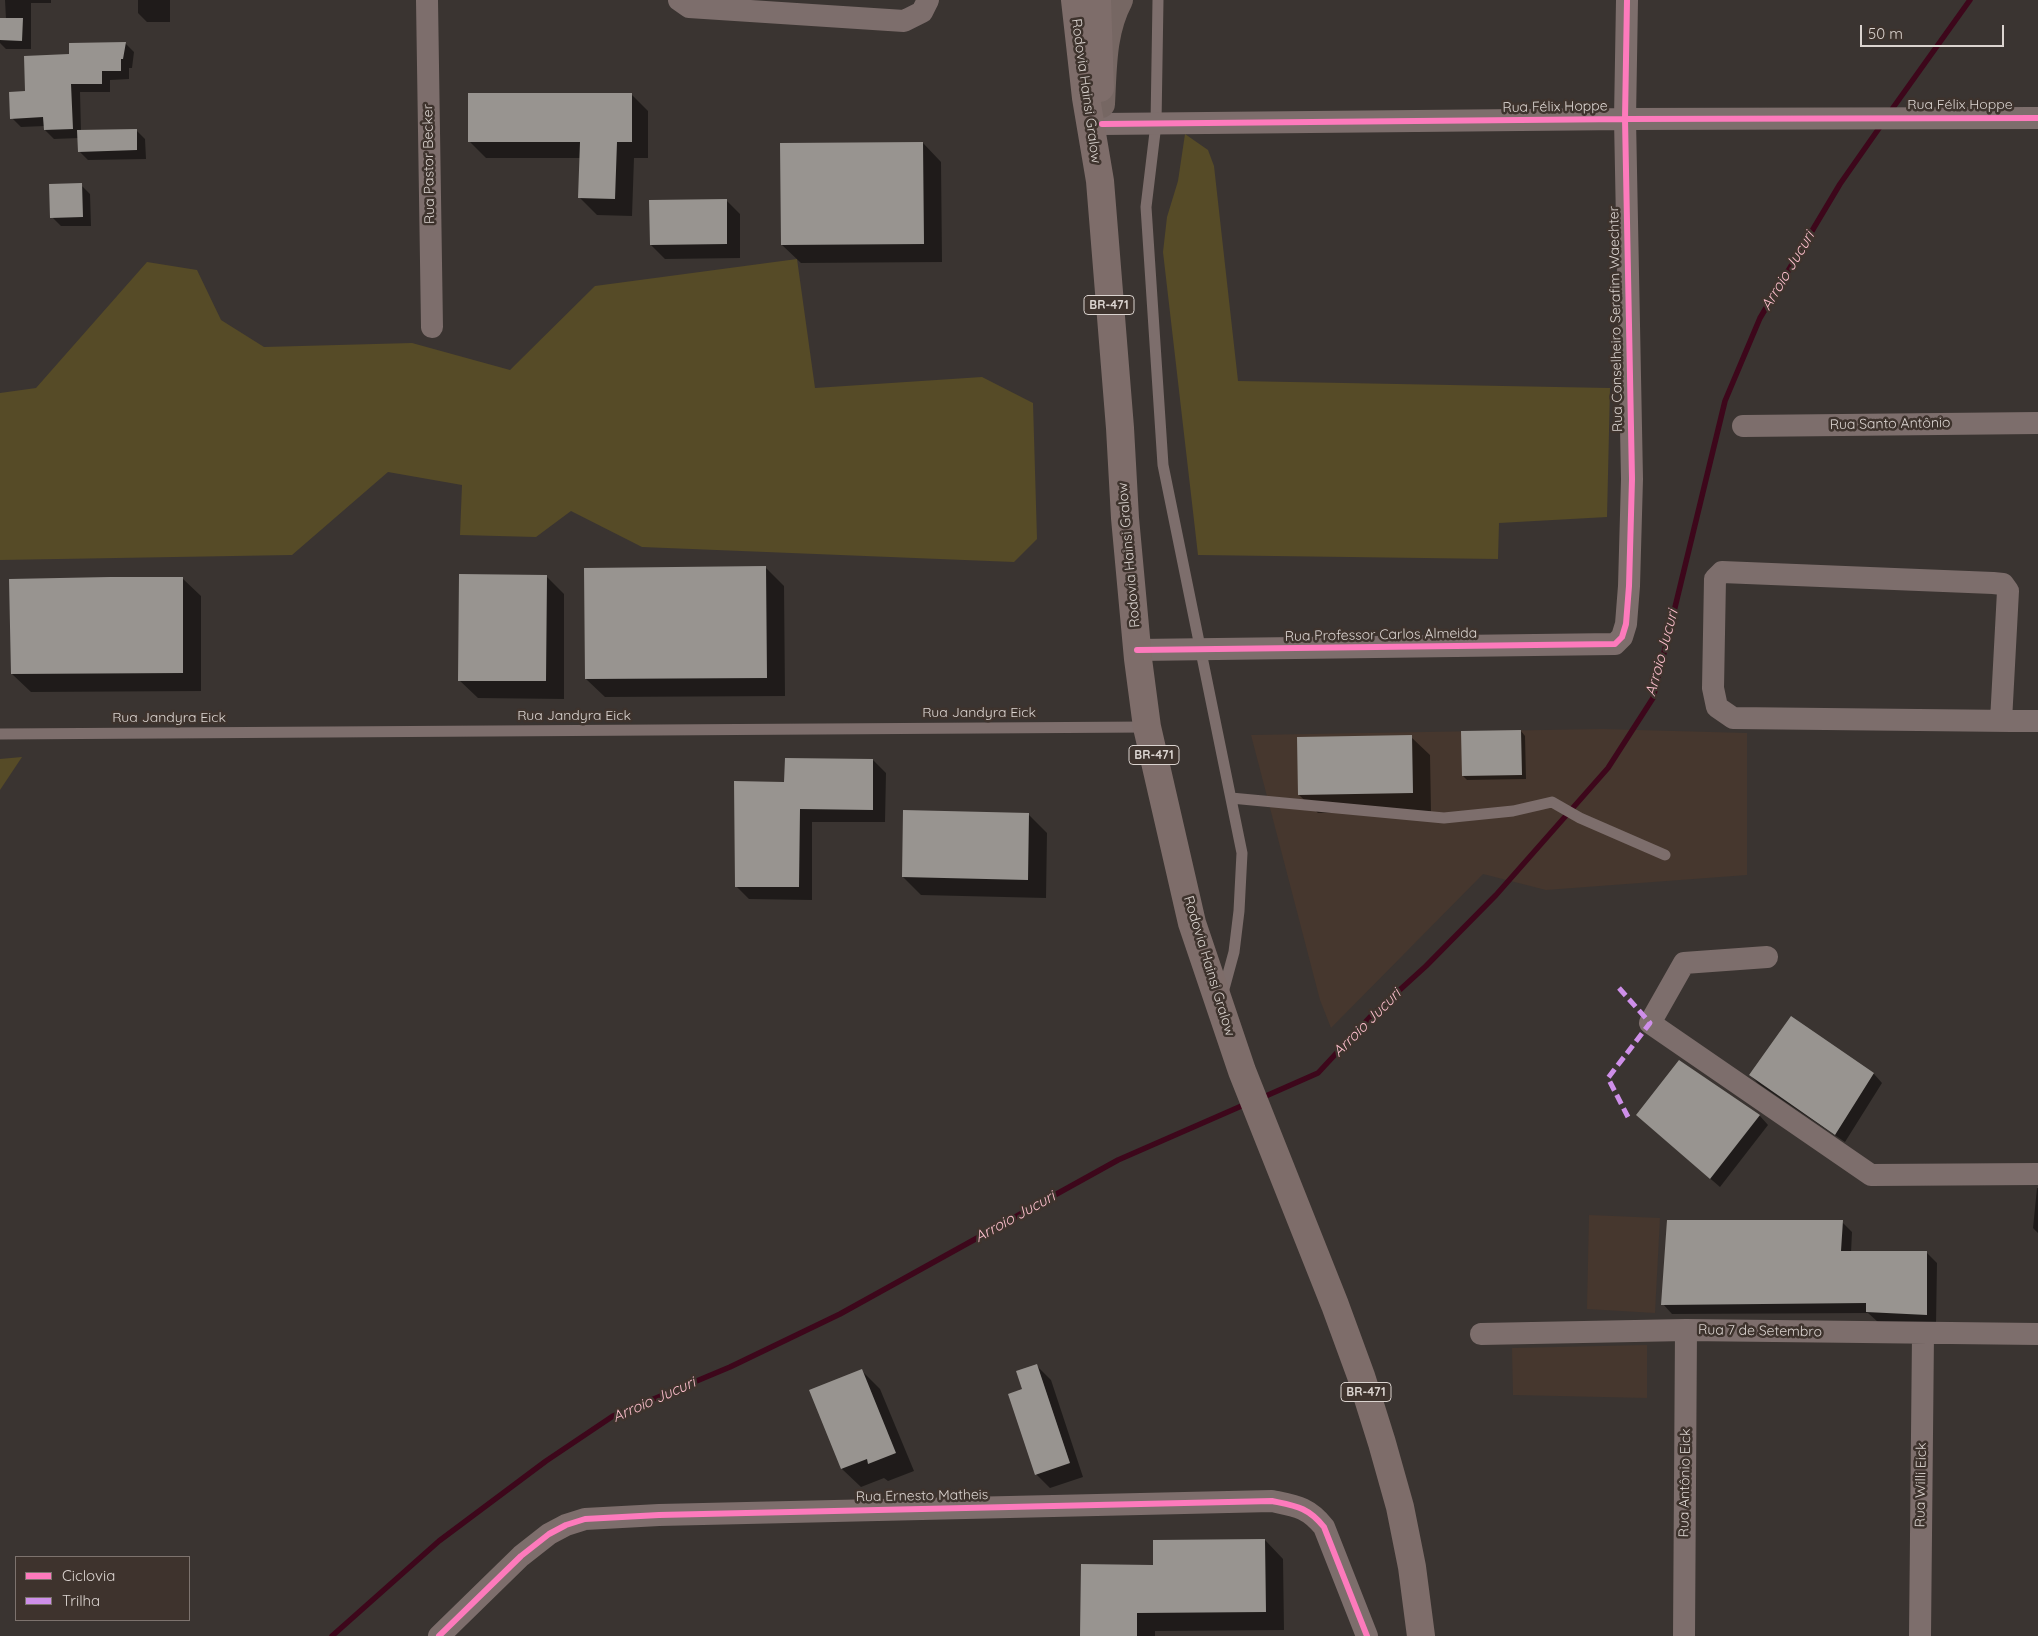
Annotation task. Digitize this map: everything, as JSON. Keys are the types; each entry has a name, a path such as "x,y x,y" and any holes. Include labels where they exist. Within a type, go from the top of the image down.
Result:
{"main road":[{"path":"1070,0 1077,32"},
{"name":"Rodovia Hainsi Gralow","path":"1075,0 1077,32 1086,98 1100,181 1120,428 1125,518 1137,650 1147,727 1192,922 1242,1071 1358,1367 1382,1443 1400,1507 1410,1559 1420,1636"},
{"name":"Rodovia Hainsi Gralow","path":"1097,0 1102,114 1100,181"},
{"path":"1102,114 1105,39 1111,16 1119,0"}],"street":[{"name":"Rua Pastor Becker","path":"427,0 432,327"},
{"path":"679,0 689,7 904,21 922,12 928,0"},
{"name":"Rua Conselheiro Serafim Waechter","path":"1622,637 1626,624 1629,586 1632,479 1624,119 1626,0"},
{"name":"Rua Félix Hoppe","path":"1102,114 1156,124 1859,117 2038,118"},
{"name":"Rua Santo Antônio","path":"1743,426 2038,423"},
{"path":"2000,721 2008,591 2003,584 1722,572 1715,579 1714,688 1717,707 1733,718 2000,721 2038,721"},
{"name":"Rua Professor Carlos Almeida","path":"1137,650 1615,644 1622,637"},
{"path":"1767,957 1684,963 1650,1023 1871,1175 2038,1174"},
{"name":"Rua 7 de Setembro","path":"1481,1334 1686,1330 2038,1334"},
{"name":"Rua Antônio Eick","path":"1684,1636 1686,1330"},
{"name":"Rua Willi Eick","path":"1920,1636 1923,1334"},
{"name":"Rua Ernesto Matheis","path":"439,1636 537,1542 566,1525 586,1519 649,1515 1272,1501 1300,1506 1317,1518 1324,1527 1367,1636"}],"lane":[{"path":"1158,0 1156,124 1146,206 1163,465 1242,853 1239,911 1234,952 1220,1005"},
{"name":"Rua Jandyra Eick","path":"0,734 1147,727"},
{"path":"1231,798 1444,818 1512,811 1552,802 1580,818 1665,855"}],"shaded area":[{"path":"1185,134 1208,150 1214,166 1238,381 1610,388 1607,517 1499,523 1498,559 1198,555 1163,252 1167,217 1178,181"},
{"path":"797,259 815,388 982,377 1033,403 1037,539 1014,562 642,547 571,511 536,537 460,535 462,485 388,472 292,555 0,560 0,393 36,388 147,262 197,270 221,320 264,347 412,343 510,370 595,286"},
{"path":"1602,729 1747,733 1747,875 1546,890 1483,874 1331,1028 1320,1000 1251,735"},
{"path":"22,757 0,790 0,759"},
{"path":"1589,1215 1660,1218 1655,1313 1587,1309"},
{"path":"1647,1345 1647,1398 1513,1395 1512,1348"}],"building":[{"path":"0,18 23,18 22,41 0,40"},
{"path":"126,42 123,59 121,59 121,71 102,71 102,84 71,84 73,129 44,130 43,117 10,119 9,92 25,91 24,56 69,54 69,43"},
{"path":"468,93 632,93 632,142 617,142 615,199 578,198 580,142 468,142"},
{"path":"137,129 137,150 78,152 77,130"},
{"path":"923,142 924,244 781,245 780,143"},
{"path":"82,183 83,217 50,218 49,184"},
{"path":"727,199 727,244 650,245 649,200"},
{"path":"766,566 767,678 585,679 584,568"},
{"path":"459,574 547,575 546,681 458,681"},
{"path":"183,577 183,673 11,674 9,579"},
{"path":"1521,730 1522,775 1462,776 1461,731"},
{"path":"1412,735 1413,793 1298,795 1297,737"},
{"path":"785,758 873,759 873,810 800,809 799,887 735,887 734,781 784,782"},
{"path":"903,810 1029,813 1028,880 902,877"},
{"path":"1791,1016 1874,1073 1835,1135 1749,1075"},
{"path":"1679,1060 1760,1115 1710,1179 1636,1115"},
{"path":"1667,1220 1843,1220 1841,1251 1927,1251 1927,1315 1866,1312 1866,1303 1661,1305"},
{"path":"1037,1364 1070,1463 1035,1475 1008,1394 1022,1389 1016,1371"},
{"path":"862,1369 896,1453 868,1464 867,1459 841,1469 809,1390"},
{"path":"1265,1539 1266,1612 1137,1613 1137,1636 1080,1636 1081,1564 1153,1565 1153,1540"}],"waterway":[{"name":"Arroio Jucuri","path":"1890,112 1970,0"},
{"name":"Arroio Jucuri","path":"1259,1099 1318,1073 1370,1017 1426,966 1496,895 1608,768 1653,698 1725,401 1760,318 1840,184 1882,124"},
{"name":"Arroio Jucuri","path":"332,1636 439,1541 546,1461 613,1416 730,1367 840,1314 1118,1160 1246,1104"}],"marked path":[{"path":"1619,988 1650,1023 1608,1078 1628,1117"}],"cycle path":[{"path":"1137,650 1615,644 1622,637 1626,624 1629,586 1632,479 1625,119 1627,0"},
{"path":"1102,124 1625,119 2038,118"},
{"path":"439,1636 521,1556 549,1534 566,1525 585,1519 659,1515 1272,1501 1301,1508 1312,1515 1324,1527 1367,1636"}]}
